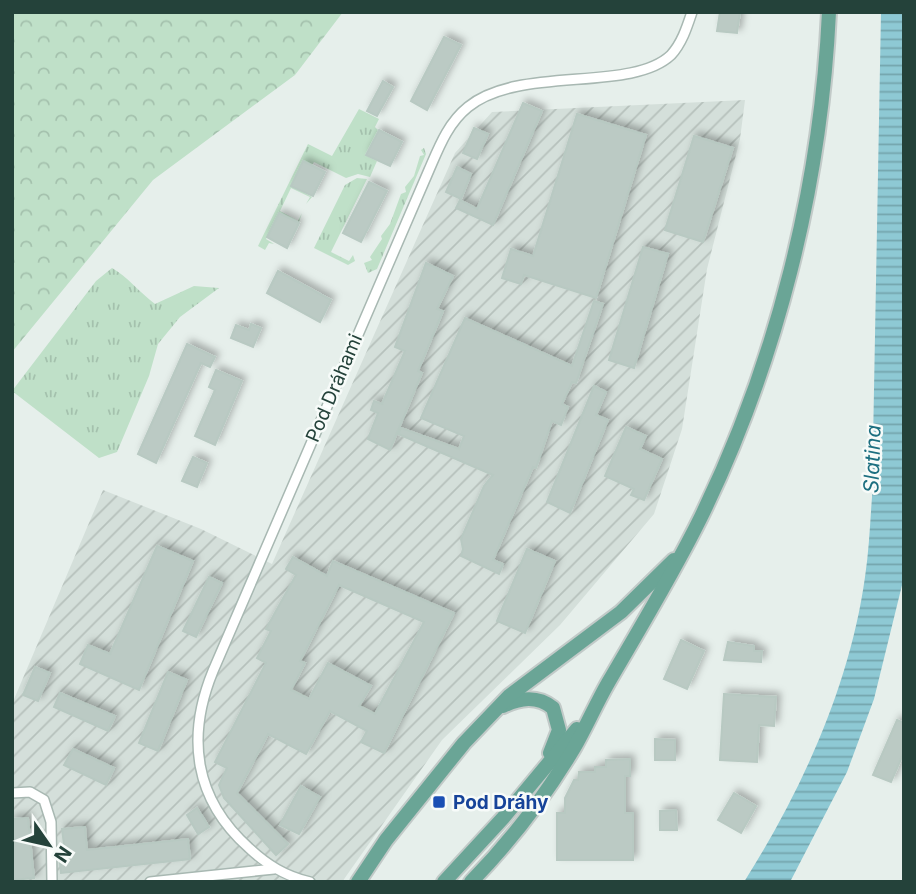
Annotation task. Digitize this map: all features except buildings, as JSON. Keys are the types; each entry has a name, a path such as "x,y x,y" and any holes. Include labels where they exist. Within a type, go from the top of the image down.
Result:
{"main road":[{"path":"473,880 513,837 545,795 683,552 740,425 784,293 804,206 818,127 829,12"},
{"path":"358,882 386,840 464,743 498,708 526,682 621,612 683,552"},
{"path":"498,708 516,700 533,699 547,703 556,714 558,738 538,776"},
{"path":"444,882 538,776 595,706"}],"street":[{"name":"Pod Dráhami","path":"310,882 274,869 234,835 212,804 199,755 200,711 213,671 440,144 461,113 493,92 522,85 633,71 659,63 678,46 692,12"},
{"path":"12,793 30,792 44,800 51,822 52,882"},
{"path":"150,882 274,869"}],"shaded area":[{"path":"745,100 740,139 707,269 682,429 654,514 560,625 442,740 342,882 12,882 12,704 103,490 201,529 272,564 455,153 492,112"}],"green space":[{"path":"12,12 343,12 295,75 153,180 12,352"},
{"path":"359,109 379,119 375,127 378,130 365,155 377,161 370,177 358,174 346,178 314,162 312,165 303,161 291,185 312,197 306,204 310,197 291,188 280,211 298,221 302,213 299,222 279,213 266,239 274,244 269,243 265,250 258,246 308,144 332,156"},
{"path":"424,148 426,154 377,269 368,273 364,263 372,260 370,257 390,224 401,194 406,192 405,187 414,176 420,156 424,155 421,150"},
{"path":"357,178 367,179 331,252 349,261 353,255 355,261 348,265 314,248 345,185"},
{"path":"112,268 155,304 194,286 219,288 180,317 158,344 149,376 117,452 99,458 12,391 96,281"}],"water":[{"path":"881,12 904,12 904,577 874,699 847,772 790,882 744,882 785,811 821,736 848,657 865,577 872,497"}],"place":[{"name":"Pod Dráhy","path":"439,802"}],"water label":[{"name":"Slatina","path":"872,459"}]}
